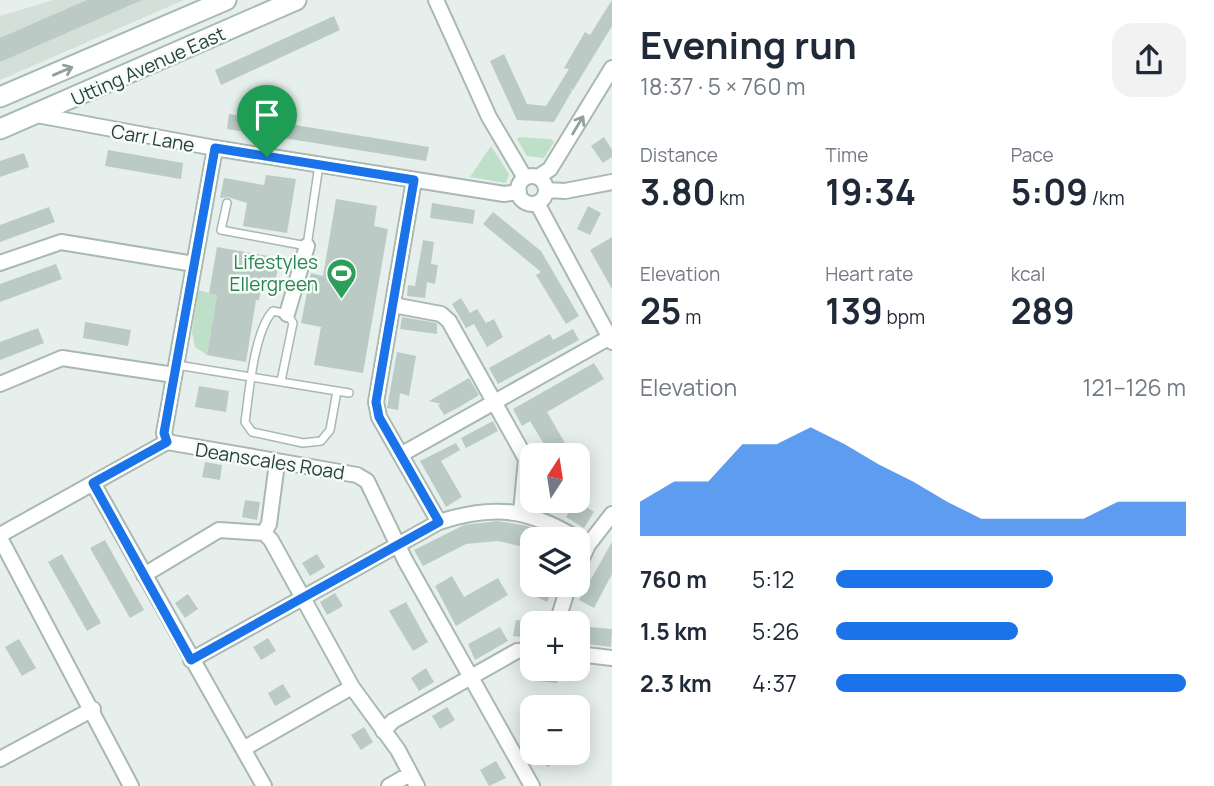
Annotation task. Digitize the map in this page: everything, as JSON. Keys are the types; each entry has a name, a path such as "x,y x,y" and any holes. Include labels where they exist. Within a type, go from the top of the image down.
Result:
{"street":[{"name":"Utting Avenue East","path":"0,97 226,0"},
{"name":"Utting Avenue East","path":"0,129 296,0"},
{"path":"402,454 611,339 537,187 489,117 436,0"},
{"path":"612,68 537,187 528,203 519,192 519,184 537,187 565,191 612,182"},
{"name":"Carr Lane","path":"37,115 319,165 504,194 519,192"},
{"path":"131,786 0,536 167,442 164,433 215,148"},
{"path":"414,180 376,402 379,417 439,522"},
{"path":"0,263 61,242 194,264"},
{"path":"287,314 307,246"},
{"path":"393,305 441,314 449,321 520,448"},
{"path":"0,384 62,358 175,370"},
{"name":"Deanscales Road","path":"167,442 357,475 367,481 400,543"},
{"path":"264,533 269,524 277,463"},
{"path":"93,483 264,786"},
{"path":"191,660 439,522 469,512 520,512"},
{"path":"523,513 556,527"},
{"path":"590,542 612,513"},
{"path":"144,575 219,530 264,533 271,540 352,687 414,780 389,786"},
{"path":"400,543 405,559 533,786"},
{"path":"383,731 393,721 520,651"},
{"path":"590,655 612,658"},
{"path":"243,749 352,687"},
{"path":"0,760 93,709"}],"lane":[{"path":"227,203 221,230 307,246 319,165"},
{"path":"281,381 293,323 287,314 273,311 265,320 252,376 245,422 251,432 263,437 303,443 321,441 330,430 337,391"},
{"path":"175,370 252,376 349,393"}],"shaded area":[{"path":"53,0 184,0 0,80 0,16"}],"green space":[{"path":"517,139 551,139 554,142 544,158 527,156"},
{"path":"491,146 509,174 506,183 470,177"},
{"path":"198,290 217,295 207,355 195,347 192,332"}],"building":[{"path":"87,0 142,0 0,62 0,38"},
{"path":"612,0 612,26 573,90 570,88 572,91 554,122 517,120 490,61 504,54 527,104 546,106 569,69 564,68 585,32 590,35"},
{"path":"334,16 340,30 221,85 215,70"},
{"path":"229,114 429,147 426,161 227,129"},
{"path":"604,137 612,150 612,157 603,163 591,146"},
{"path":"108,150 183,163 181,179 105,166"},
{"path":"24,153 29,167 0,177 0,161"},
{"path":"266,175 296,179 287,233 243,226 247,203 228,197 220,198 224,178 264,185"},
{"name":"Lifestyles Ellergreen","path":"336,199 377,206 374,226 388,229 363,373 314,365 321,327 301,323 311,273 323,276"},
{"path":"432,203 475,210 473,224 430,218"},
{"path":"588,206 601,213 590,235 577,229"},
{"path":"49,207 55,222 0,242 0,225"},
{"path":"493,212 541,251 579,316 566,324 536,275 541,272 483,224"},
{"path":"612,237 612,289 590,250"},
{"path":"423,240 434,242 431,264 438,265 435,284 427,282 425,298 407,296 408,285 415,286"},
{"path":"217,247 280,258 275,282 263,280 259,300 256,300 246,362 207,355 217,295 209,293"},
{"path":"56,264 62,279 0,302 0,284"},
{"path":"461,298 470,313 477,309 486,323 494,319 503,337 487,347 474,324 466,328 452,304"},
{"path":"402,317 437,323 437,334 400,329"},
{"path":"85,322 131,330 128,346 83,338"},
{"path":"38,328 44,343 0,360 0,342"},
{"path":"573,329 579,340 498,384 489,368 550,334 553,340"},
{"path":"397,352 416,356 409,396 400,393 398,410 387,408"},
{"path":"594,363 604,379 547,412 565,443 543,443 530,421 522,426 513,409"},
{"path":"469,378 479,395 461,406 444,415 438,405 441,404 429,401"},
{"path":"199,386 229,391 226,412 195,407"},
{"path":"493,421 498,431 466,448 461,438"},
{"path":"456,443 460,450 441,461 462,497 446,507 420,461"},
{"path":"205,462 222,465 220,480 202,477"},
{"path":"245,500 260,502 257,520 242,517"},
{"path":"590,509 594,512 585,527 566,517 568,513 590,513"},
{"path":"497,521 530,527 520,527 520,546 498,541 466,544 423,566 414,550 464,525"},
{"path":"105,540 144,610 130,618 90,548"},
{"path":"612,542 612,574 594,608 579,600 581,597 590,597 590,581"},
{"path":"62,554 101,623 87,631 48,562"},
{"path":"317,554 325,567 310,576 302,563"},
{"path":"452,576 464,597 498,578 508,595 456,626 435,586"},
{"path":"335,593 343,606 327,615 320,602"},
{"path":"188,594 198,609 185,618 175,603"},
{"path":"537,597 550,597 547,602"},
{"path":"406,602 428,642 413,651 389,611"},
{"path":"516,620 520,620 520,637 513,636"},
{"path":"500,627 508,641 475,660 468,644"},
{"path":"590,627 612,629 611,647 590,644"},
{"path":"268,638 276,651 261,660 253,647"},
{"path":"19,639 36,668 22,676 5,647"},
{"path":"426,668 434,682 419,691 411,678"},
{"path":"283,684 291,697 275,706 268,693"},
{"path":"447,707 455,720 440,729 432,716"},
{"path":"364,727 373,742 361,750 351,735"},
{"path":"496,761 506,778 489,786 480,770"}],"place":[{"name":"Lifestyles Ellergreen","path":"341,300"}],"route":[{"path":"215,148 267,157 414,180 376,402 379,417 439,522 191,660 93,483 167,442 164,433 215,148"}]}
